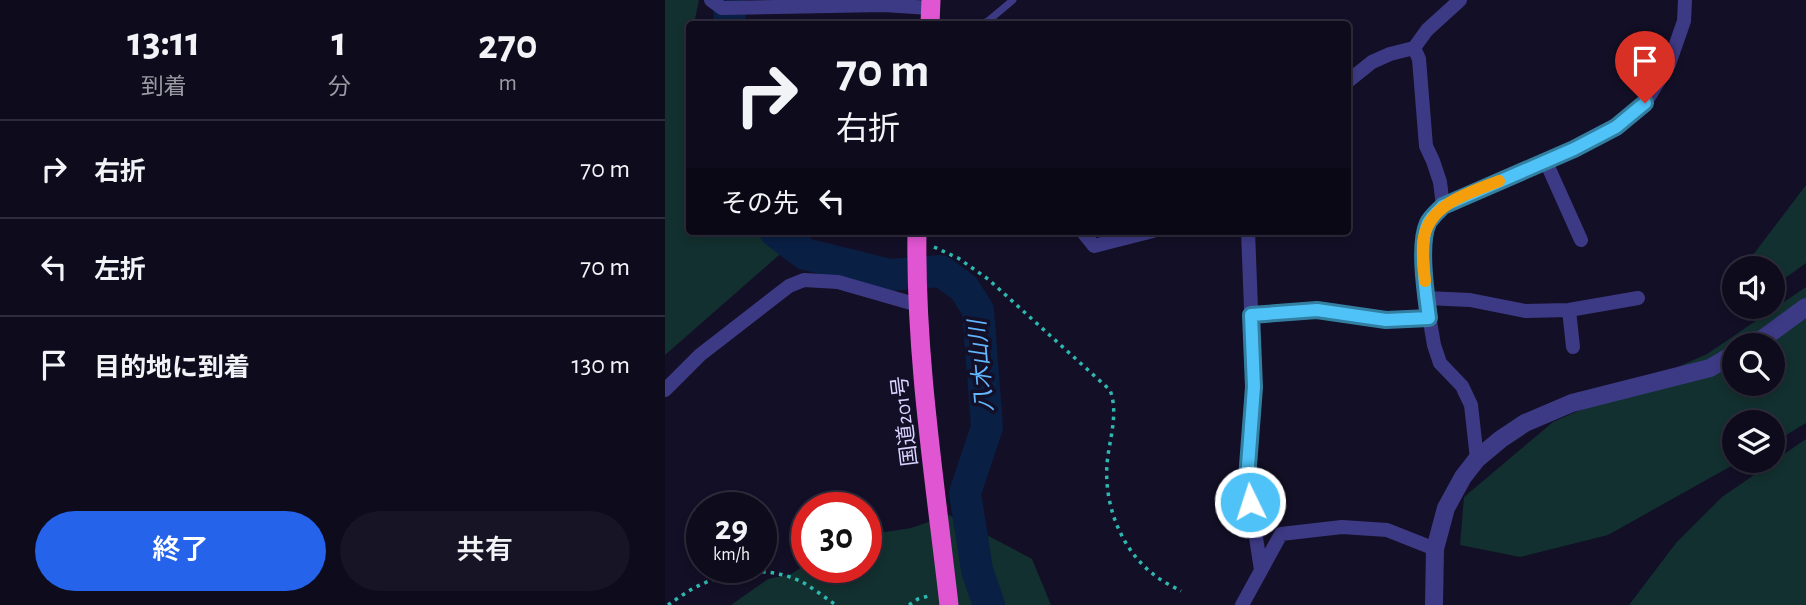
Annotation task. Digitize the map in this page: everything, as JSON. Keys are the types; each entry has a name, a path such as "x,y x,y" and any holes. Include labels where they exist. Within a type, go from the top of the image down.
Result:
{"highway":[{"name":"国道201号","path":"917,235 921,361 949,605"}],"street":[{"path":"1351,79 1372,62 1414,48 1427,30 1460,0"},
{"path":"1477,459 1471,405 1462,386 1440,363 1434,345 1426,298 1423,240 1429,221 1443,206 1546,162 1616,127 1645,103 1669,64 1684,21 1685,0"},
{"path":"717,4 738,8 884,5 930,11"},
{"path":"1414,48 1419,59 1426,146 1437,172 1443,206"},
{"path":"1546,162 1581,240"},
{"path":"1084,235 1094,246 1137,235"},
{"path":"1248,235 1254,387 1247,479 1261,570"},
{"path":"665,390 700,355 789,286 804,280 838,282 917,298"},
{"path":"1426,298 1470,300 1525,311 1569,310 1638,298"},
{"path":"1768,333 1806,306"},
{"path":"1251,315 1317,310 1386,320 1429,318"},
{"path":"1569,310 1573,346"},
{"path":"1434,605 1435,549 1446,508 1463,477 1477,459 1500,439 1525,423 1572,403 1710,368 1722,361"},
{"path":"1243,605 1281,534 1342,527 1387,530 1435,549"}],"lane":[{"path":"988,21 1013,0"}],"path":[{"path":"917,235 988,279 1110,390 1114,418 1107,466 1114,517 1135,558 1154,575 1181,591"},
{"path":"667,605 699,585 732,573 754,570 802,582 836,605"}],"green space":[{"path":"665,0 699,0 695,21 686,21 686,235 772,235 787,248 665,355"},
{"path":"1806,185 1806,263 1785,278 1785,256 1752,256"},
{"path":"1806,287 1806,423 1785,436 1785,410 1722,410 1722,471 1608,535 1520,557 1460,545 1464,497 1553,422 1707,354 1722,344 1722,396 1785,396 1785,333 1738,333 1759,319 1785,319 1785,301"},
{"path":"1806,439 1806,605 1629,605 1676,543 1722,497 1757,473 1785,473 1785,454"},
{"path":"949,515 1032,559 1051,605 731,605 762,583 777,583 777,577 791,574 791,583 882,583 882,533 911,528"}],"waterway":[{"name":"八木山川","path":"729,0 730,21"},
{"name":"八木山川","path":"780,235 805,254 890,275 941,271 964,288 978,310 987,427 965,493 977,570 989,605"}],"slow traffic":[{"path":"1425,281 1423,240 1429,221 1443,206 1499,181"}],"route":[{"path":"1250,502 1247,479 1254,387 1251,315 1317,310 1386,320 1429,318 1423,240 1429,221 1443,206 1574,149 1616,127 1645,103"}]}
